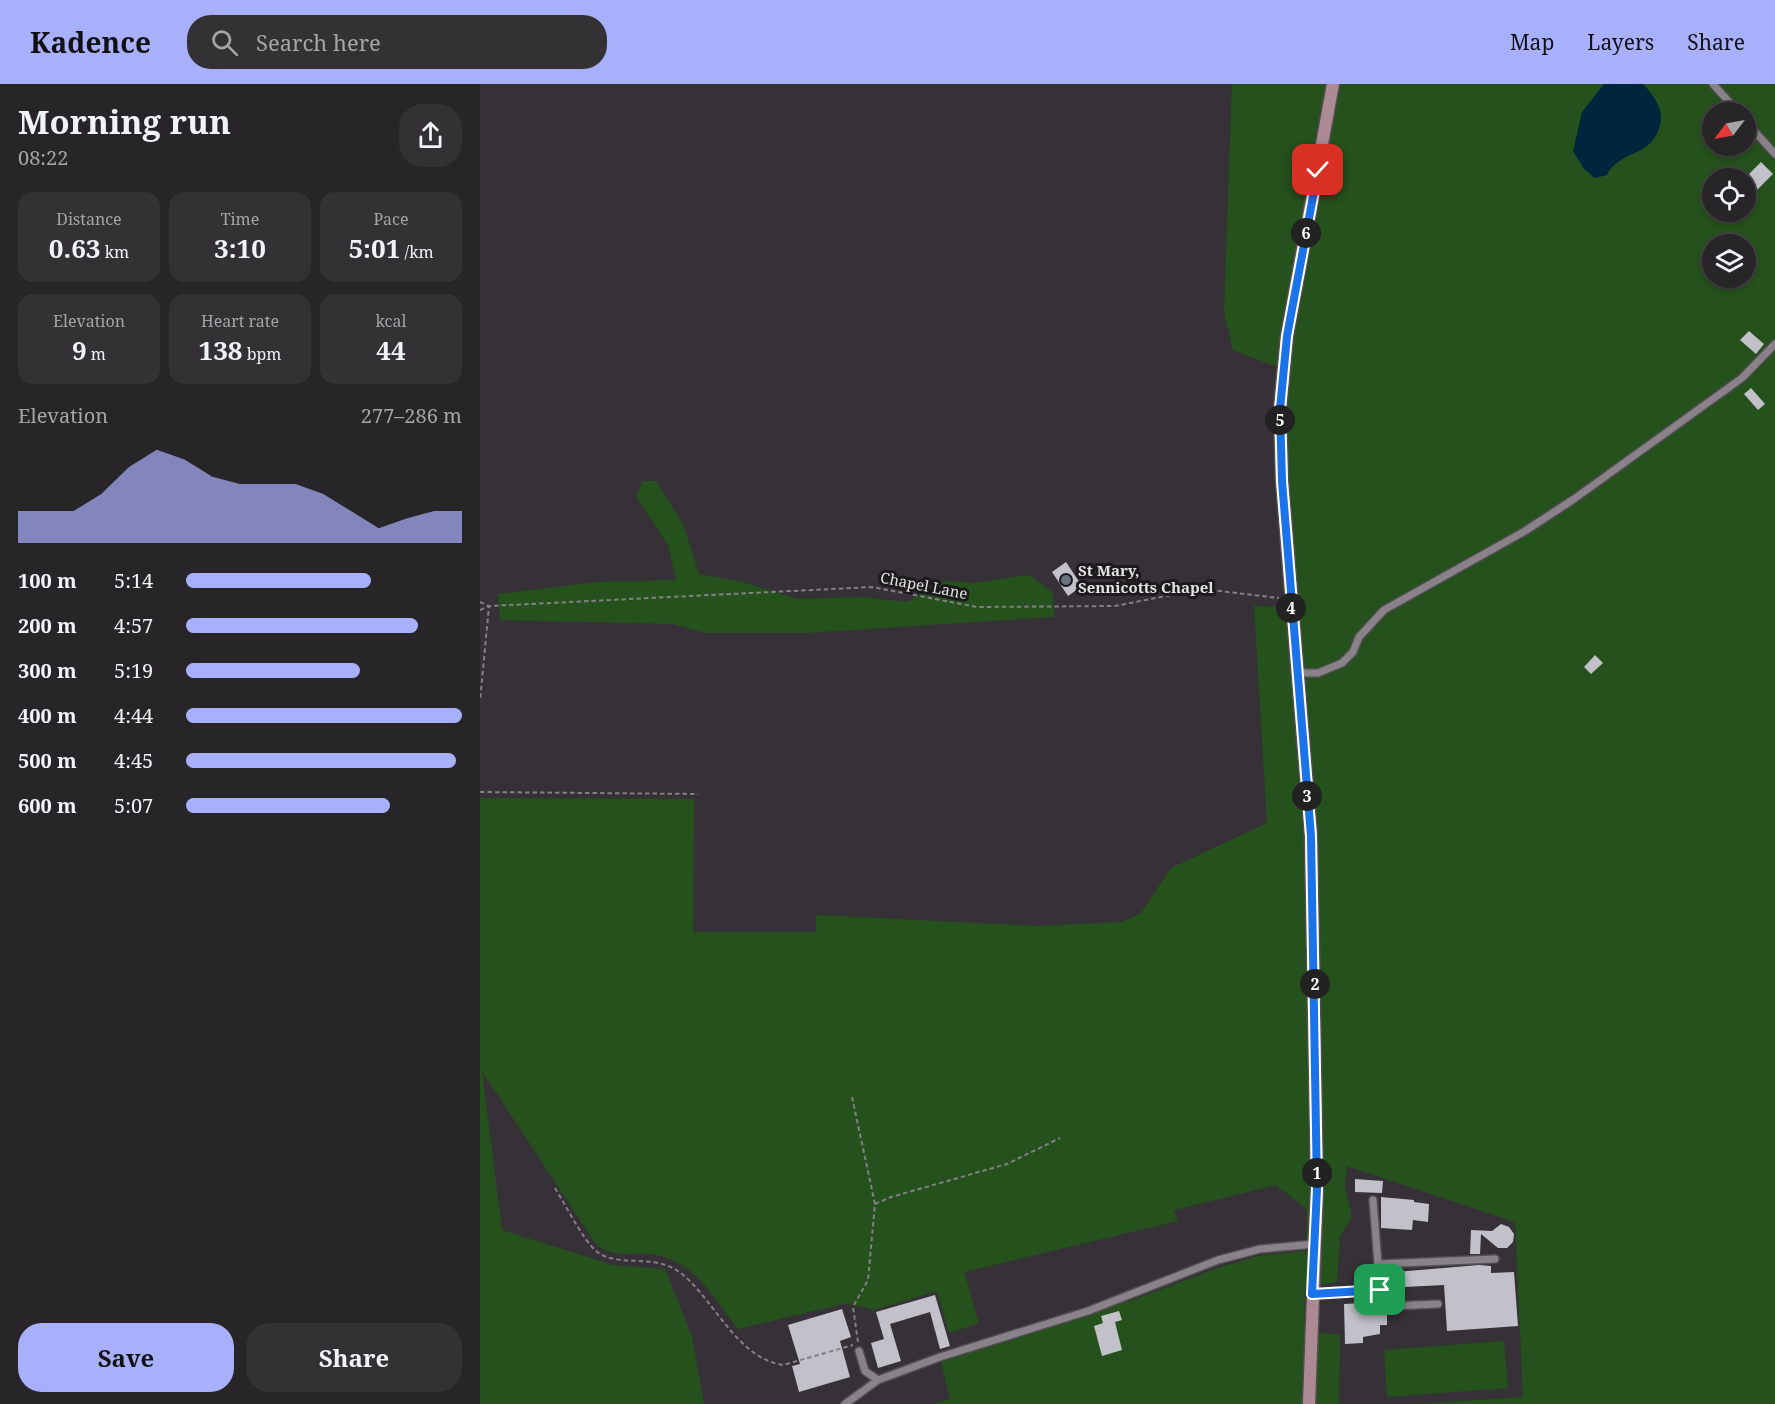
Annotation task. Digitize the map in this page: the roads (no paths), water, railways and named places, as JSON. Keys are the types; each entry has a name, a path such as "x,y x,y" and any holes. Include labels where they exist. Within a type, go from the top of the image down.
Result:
{"main road":[{"path":"1308,1404 1315,1245 1316,1020 1311,836 1280,446 1282,371 1333,84"}],"lane":[{"path":"1713,84 1729,102"},
{"path":"1756,133 1775,153"},
{"path":"1297,673 1318,672 1342,663 1353,652 1359,637 1384,610 1525,531 1574,499 1742,378 1775,344"},
{"path":"1373,1200 1380,1290 1393,1306 1438,1304"},
{"path":"845,1404 878,1380 1088,1311 1218,1260 1260,1249 1315,1245"},
{"path":"1378,1264 1495,1259"},
{"path":"1312,1294 1380,1290"},
{"path":"859,1351 865,1371 878,1380"}],"water":[{"path":"1604,84 1643,84 1659,106 1661,121 1652,142 1613,166 1607,175 1595,178 1584,169 1573,151 1582,112"}],"place":[{"name":"St Mary, Sennicotts Chapel","path":"1066,580"}]}
